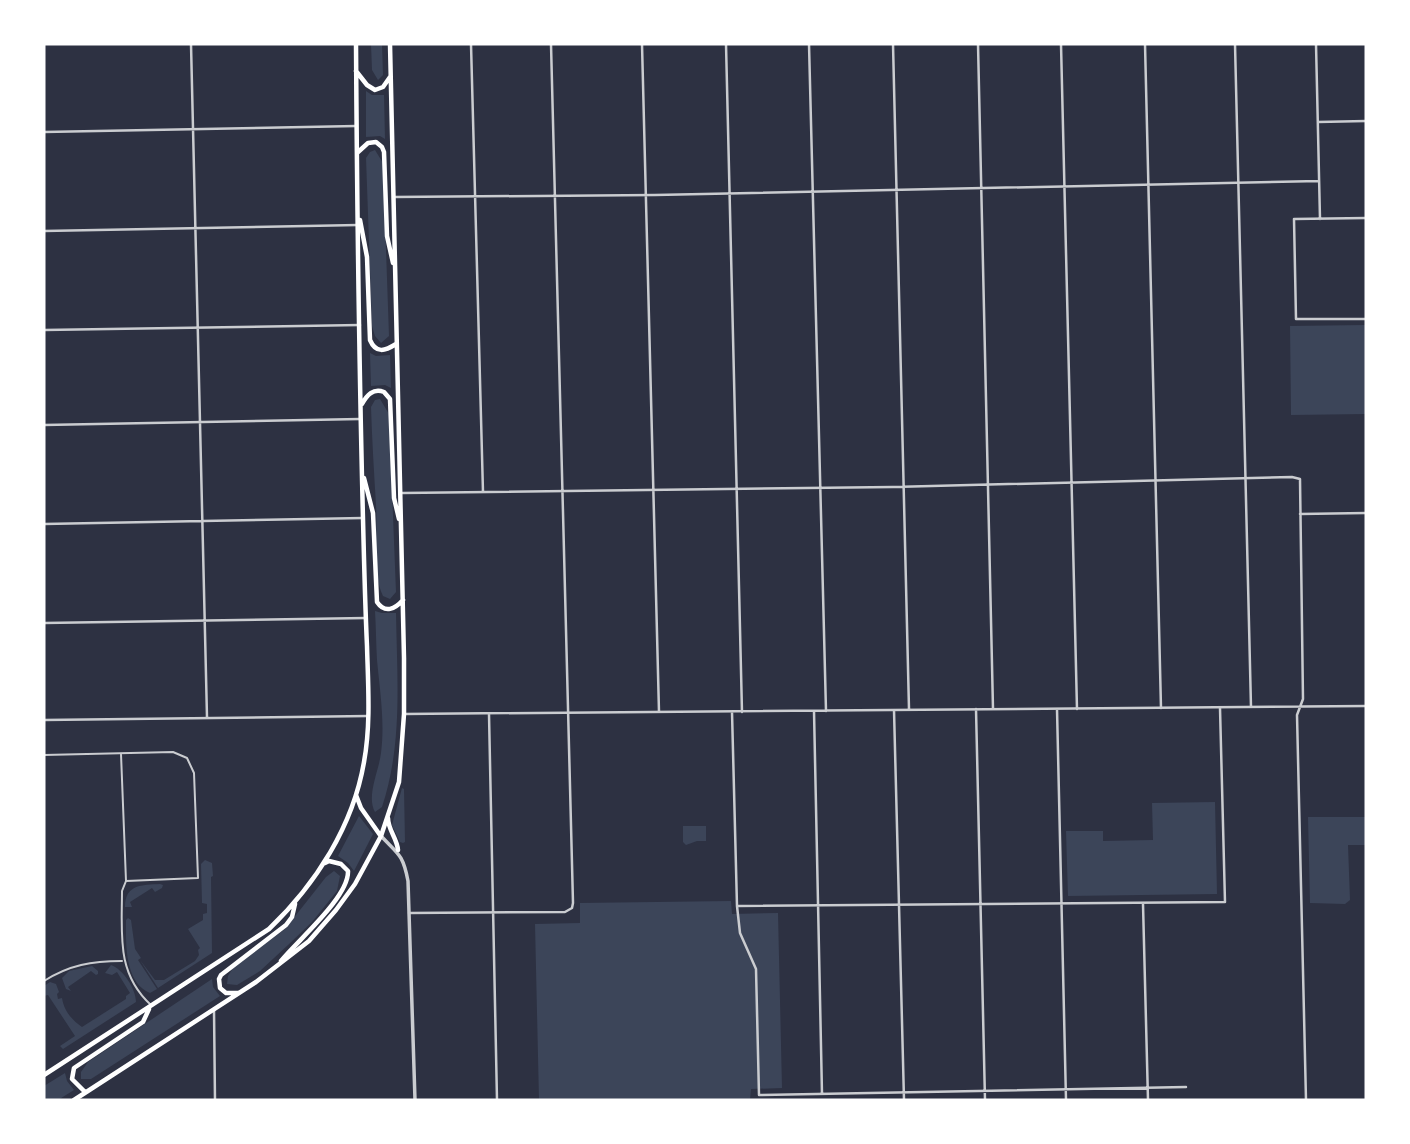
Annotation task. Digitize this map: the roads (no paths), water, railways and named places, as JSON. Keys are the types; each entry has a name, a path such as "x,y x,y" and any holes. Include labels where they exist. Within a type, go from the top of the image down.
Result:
{"main road":[{"path":"44,1075 270,929 324,863 343,828 356,795 365,761 368,716 360,419 356,44"},
{"path":"74,1100 240,993 309,941 355,884 381,835 400,782 404,714 403,600 398,493 390,44"},
{"path":"356,71 367,85 375,90 383,87 390,76"},
{"path":"356,153 372,142 379,144 384,152 387,236 395,267"},
{"path":"357,209 367,257 370,340 372,346 380,351 396,344"},
{"path":"360,406 365,397 376,391 384,391 390,398 394,498 401,523"},
{"path":"362,471 373,513 377,602 388,609 398,606 403,600"},
{"path":"356,795 361,808 381,835"},
{"path":"388,814 389,828 398,850"},
{"path":"276,967 328,909 346,883 349,874 345,867 335,861 324,863"},
{"path":"240,993 226,993 219,983 221,975 286,925 292,916 296,900"},
{"path":"86,1092 72,1079 74,1068 143,1023 151,1007"}],"street":[{"path":"191,44 207,717"},
{"path":"471,44 483,492"},
{"path":"409,914 565,912 572,908 573,903 551,44"},
{"path":"642,44 659,712"},
{"path":"726,44 743,712"},
{"path":"809,44 826,711"},
{"path":"893,44 909,710"},
{"path":"978,44 993,709"},
{"path":"1061,44 1077,709"},
{"path":"1145,44 1161,708"},
{"path":"1235,44 1251,707"},
{"path":"1316,44 1320,219"},
{"path":"1318,122 1366,121"},
{"path":"44,132 356,126"},
{"path":"394,197 729,194 1319,181"},
{"path":"1366,219 1293,219 1296,319 1366,319"},
{"path":"44,231 358,225"},
{"path":"44,330 360,325"},
{"path":"44,425 360,419"},
{"path":"398,493 653,491 1292,477 1300,480 1303,699 1297,715 1306,1100"},
{"path":"1300,514 1366,513"},
{"path":"44,524 363,518"},
{"path":"44,623 366,618"},
{"path":"404,714 1366,706"},
{"path":"737,906 1225,902 1220,708"},
{"path":"976,709 985,1100"},
{"path":"1057,709 1066,1100"},
{"path":"894,710 904,1100"},
{"path":"814,711 822,1094"},
{"path":"732,712 737,906 740,933 754,961 757,976 759,1095 1186,1087"},
{"path":"489,714 496,1100"},
{"path":"44,720 368,716"},
{"path":"381,835 398,850 408,881 415,1100"},
{"path":"1143,902 1148,1100"},
{"path":"214,1010 215,1100"}],"lane":[{"path":"121,753 125,881 121,891 123,961 143,998 151,1007"},
{"path":"44,755 179,753 191,765 195,791 198,878 125,881"},
{"path":"44,981 86,962 123,961"}]}
